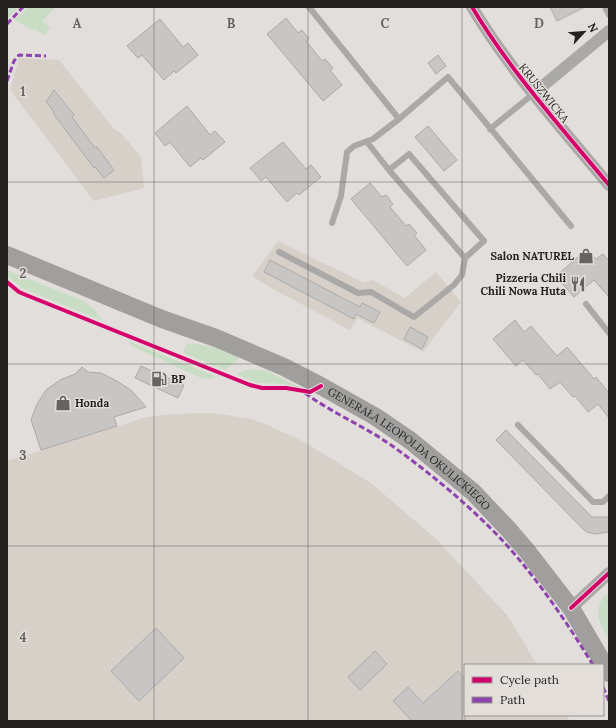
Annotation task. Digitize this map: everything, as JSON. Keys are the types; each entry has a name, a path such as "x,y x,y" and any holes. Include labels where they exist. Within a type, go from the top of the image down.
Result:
{"main road":[{"name":"GENERAŁA LEOPOLDA OKULICKIEGO","path":"7,255 162,319 216,338 273,363 321,386 376,417 412,441 473,492 523,545 571,608 604,664"}],"street":[{"name":"KRUSZWICKA","path":"472,7 502,53 533,94 609,185"},
{"path":"533,94 609,31"},
{"path":"571,608 609,573"}],"lane":[{"path":"309,7 399,119"},
{"path":"605,7 609,15"},
{"path":"332,223 341,196 347,152 354,146 373,139 448,77 570,226"},
{"path":"490,129 533,94"},
{"path":"367,142 389,170 465,258"},
{"path":"280,252 358,293 371,292 414,317 454,285 462,275 465,258 484,241 409,154 389,170"},
{"path":"586,304 609,333"},
{"path":"518,425 593,502 603,502 609,496"}],"shaded area":[{"path":"19,58 59,60 114,129 121,133 141,157 144,188 94,201 10,90"},
{"path":"278,241 364,283 373,280 405,298 436,272 461,302 423,352 357,318 350,330 273,289 252,276"},
{"path":"211,413 247,418 263,423 304,442 371,483 436,539 508,616 536,664 464,664 464,716 567,716 570,721 7,721 7,461 147,417 174,414"}],"green space":[{"path":"18,7 7,19 7,8"},
{"path":"28,7 56,7 42,21 50,28 45,35 34,28 33,30 15,20"},
{"path":"7,270 83,301 95,310 103,321 24,289 7,276"},
{"path":"128,341 217,377 209,379 201,378 134,347"},
{"path":"187,343 214,347 238,357 238,359 225,370 183,353"},
{"path":"250,369 267,371 307,391 287,384 258,383 236,374"},
{"path":"605,595 609,595 609,640 600,623 598,612 601,601"}],"building":[{"path":"550,7 585,7 557,21"},
{"path":"286,18 298,33 302,30 309,39 306,41 322,61 325,59 333,68 330,70 342,85 323,101 267,34"},
{"path":"160,19 183,47 188,43 198,55 176,73 174,71 164,80 142,55 138,58 127,46"},
{"path":"438,55 446,66 436,74 428,63"},
{"path":"54,90 74,115 72,117 95,148 97,147 114,170 104,178 95,167 94,168 53,113 54,112 46,101"},
{"path":"187,106 210,135 215,131 225,142 203,160 201,158 190,167 170,142 165,146 155,133"},
{"path":"428,126 457,160 444,171 415,137"},
{"path":"283,142 306,169 311,165 321,177 299,195 297,193 287,202 266,177 261,181 250,168"},
{"path":"370,183 382,197 386,195 393,204 390,207 406,226 409,224 417,233 414,235 426,250 407,266 351,199"},
{"path":"587,249 596,259 603,254 609,261 609,297 594,280 574,297 556,276"},
{"path":"270,260 360,307 362,303 380,312 374,323 356,314 354,319 264,272"},
{"path":"515,320 524,332 531,326 557,356 567,347 594,379 596,377 609,393 609,418 598,404 588,412 575,396 573,397 560,382 550,389 538,374 536,375 523,360 516,366 493,339"},
{"path":"410,327 428,337 422,349 404,339"},
{"path":"141,366 184,385 178,398 135,378"},
{"path":"82,367 88,372 101,373 117,381 132,391 146,407 114,417 117,426 41,450 31,420 37,404 46,390 60,380 75,374"},
{"path":"506,430 592,517 609,517 609,532 595,534 587,532 583,529 496,440"},
{"path":"156,628 184,658 139,701 111,671"},
{"path":"375,651 387,664 360,690 348,677"},
{"path":"458,671 464,678 465,721 412,721 393,701 408,687 423,703"}],"marked path":[{"path":"7,24 23,7"},
{"path":"7,81 14,61 19,55 46,56"},
{"path":"305,393 391,445 435,478 476,514 515,554 527,569 562,616 592,664"},
{"path":"604,689 609,701"}],"cycle path":[{"path":"472,7 487,31 520,77 609,185"},
{"path":"7,282 19,292 26,295 250,385 262,388 286,388 310,392 321,386"},
{"path":"571,608 609,573"}],"place":[{"name":"Salon NATUREL","path":"586,256"},
{"name":"Pizzeria Chili Chili Nowa Huta","path":"578,284"},
{"name":"BP","path":"159,379"},
{"name":"Honda","path":"63,403"}]}
